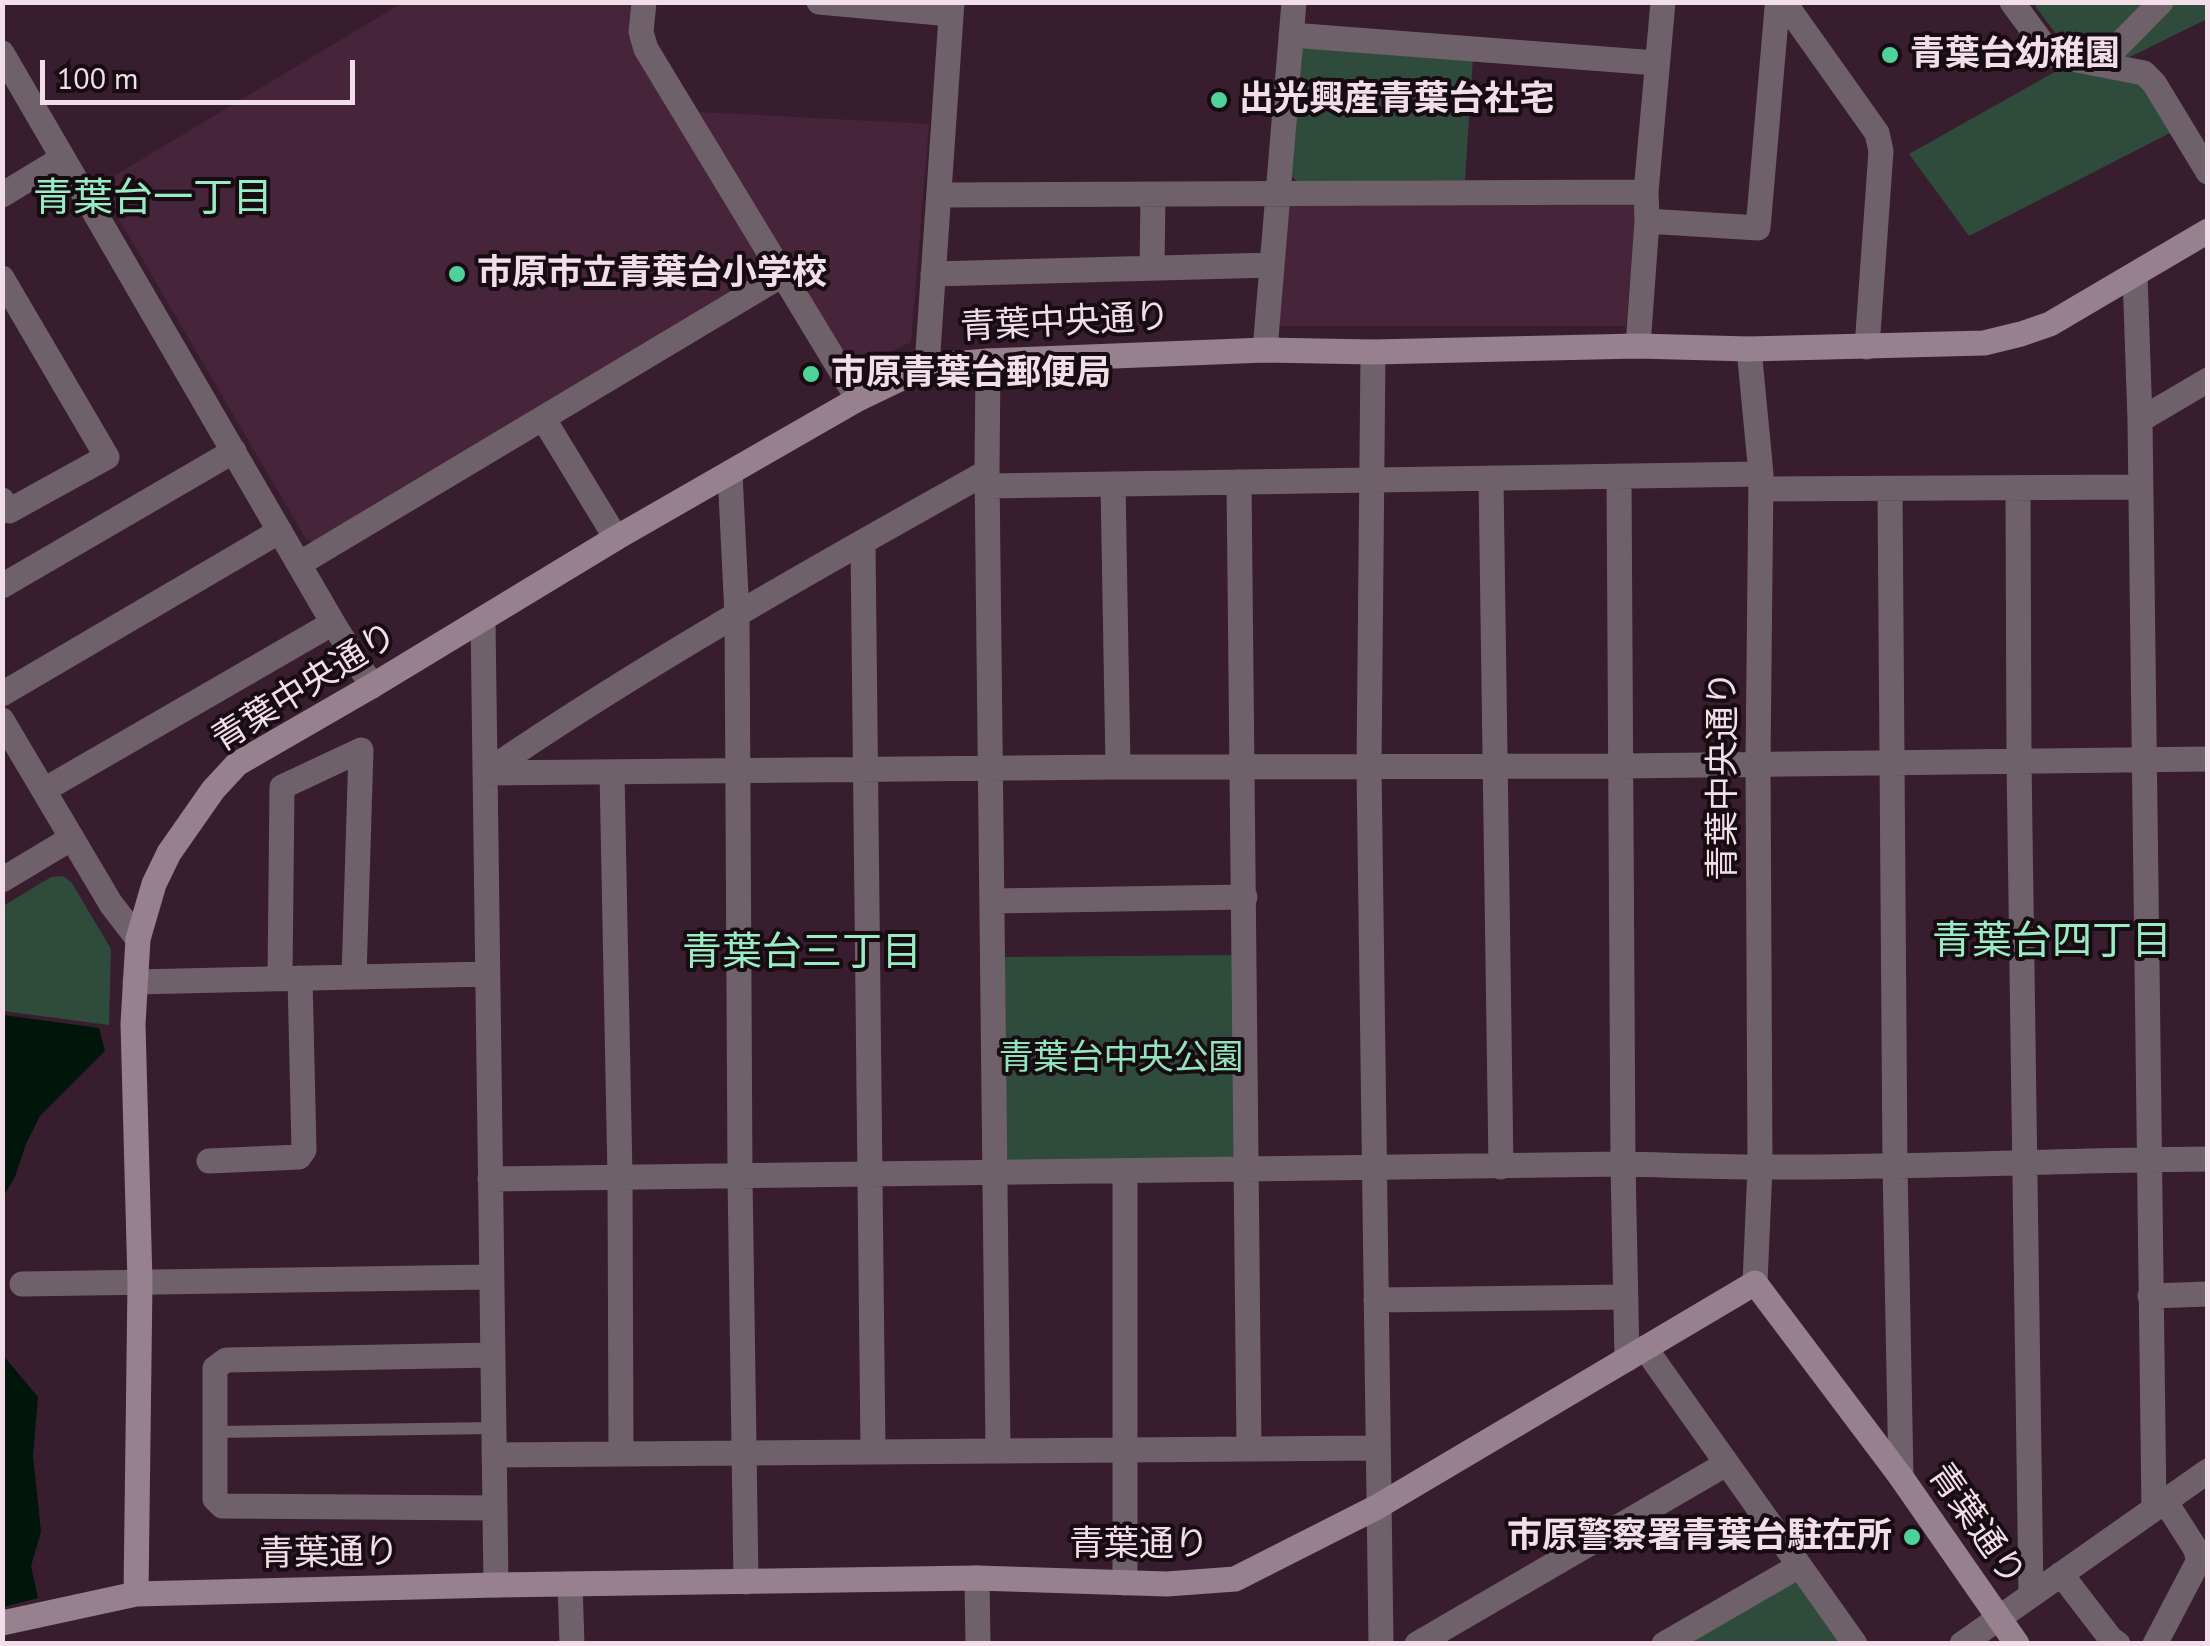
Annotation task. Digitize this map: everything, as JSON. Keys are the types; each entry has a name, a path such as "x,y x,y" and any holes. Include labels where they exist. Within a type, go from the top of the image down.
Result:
{"street":[{"path":"644,2 641,32 646,48 858,398"},
{"path":"1265,350 1294,2"},
{"path":"1638,346 1646,192 1663,2"},
{"path":"1647,221 1758,228 1777,8 1783,2 1877,133 1881,151 1867,347"},
{"path":"2012,2 2051,55 2144,73 2208,172"},
{"path":"2100,64 2161,2"},
{"path":"835,3 952,8 927,366"},
{"path":"1291,35 1656,63"},
{"path":"2,53 372,686"},
{"path":"2,106 26,92"},
{"path":"2,196 63,158"},
{"path":"939,195 1646,192"},
{"path":"1152,268 1153,195"},
{"path":"1749,349 1984,343 2022,334 2050,324 2208,230"},
{"path":"933,274 1272,266"},
{"path":"299,564 782,275"},
{"path":"2136,275 2150,1296 2160,1506 2199,1560 2156,1644"},
{"path":"2,278 107,457 9,511 2,500"},
{"name":"青葉中央通り","path":"136,1594 140,1282 135,982 138,939 154,884 169,853 204,801 237,764 858,398 927,366 1265,350 1373,352 1638,346 1749,349 1761,482 1760,1167 1754,1283"},
{"path":"1373,352 1369,767 1380,1644"},
{"path":"988,361 998,1451"},
{"path":"2140,420 2208,380"},
{"path":"543,418 616,538"},
{"path":"2,586 234,452"},
{"path":"730,473 737,615 746,1582"},
{"path":"485,773 737,615 863,543 987,479 1114,484 1618,476 1890,488 2140,487"},
{"path":"1618,476 1623,1164 1626,1297 1636,1354 1726,1464 1855,1644"},
{"path":"1491,478 1501,1167"},
{"path":"1239,482 1250,1449"},
{"path":"1114,484 1118,767"},
{"path":"1890,488 1900,1477"},
{"path":"2018,488 2031,1595"},
{"path":"2,694 280,531"},
{"path":"863,543 874,1452"},
{"path":"483,619 496,1585"},
{"path":"44,790 333,623"},
{"path":"2,720 110,904 138,939"},
{"path":"210,1161 299,1157 304,1150 290,978 282,787 362,750 354,976"},
{"path":"485,773 2208,759"},
{"path":"612,772 621,1454"},
{"path":"2,880 72,838"},
{"path":"993,902 1245,897"},
{"path":"135,982 487,974"},
{"path":"490,1179 1623,1164 1895,1166 2208,1159"},
{"path":"1125,1172 1125,1583"},
{"path":"22,1284 491,1277"},
{"name":"青葉通り","path":"2,1623 136,1594 977,1578 1167,1584 1235,1579 1377,1507 1754,1283 1900,1477 2017,1644"},
{"path":"2150,1296 2208,1294"},
{"path":"1376,1300 1626,1297"},
{"path":"492,1355 226,1360 215,1368 215,1499 222,1506 494,1508"},
{"path":"494,1455 1377,1448"},
{"path":"1418,1644 1726,1464"},
{"path":"1962,1644 2208,1471"},
{"path":"1664,1644 1798,1566"},
{"path":"2061,1574 2118,1644"},
{"path":"977,1578 978,1644"},
{"path":"570,1584 572,1644"}],"lane":[{"path":"215,1432 493,1428"}],"shaded area":[{"name":"市原市立青葉台小学校","path":"402,3 631,3 628,36 765,269 761,279 313,543 306,539 99,185"},
{"path":"699,112 929,124 911,342 852,370"},
{"path":"1629,200 1636,208 1626,326 1279,326 1287,208 1293,203"},
{"path":"3,1015 99,1028 105,1051 40,1116 3,1197"},
{"path":"2,1354 38,1397 33,1456 41,1532 31,1566 38,1598 3,1607"}],"green space":[{"path":"2033,3 2207,3 2207,19 2126,59 2059,38"},
{"path":"1308,44 1473,57 1465,180 1297,182 1290,174 1298,52"},
{"path":"2060,69 2141,81 2172,132 1969,236 1909,154"},
{"path":"63,876 72,883 111,949 109,1025 3,1011 3,906 51,877"},
{"name":"青葉台中央公園","path":"1235,955 1239,1152 1230,1161 1011,1163 1005,1156 1003,957"},
{"path":"1787,1581 1801,1581 1843,1644 1682,1644"}],"place":[{"name":"青葉台幼稚園","path":"1890,55"},
{"name":"出光興産青葉台社宅","path":"1219,100"},
{"name":"市原市立青葉台小学校","path":"457,274"},
{"name":"市原青葉台郵便局","path":"811,374"},
{"name":"市原警察署青葉台駐在所","path":"1912,1537"}],"district":[{"name":"青葉台一丁目","path":"153,200"},
{"name":"青葉台四丁目","path":"2052,943"},
{"name":"青葉台三丁目","path":"802,954"}]}
